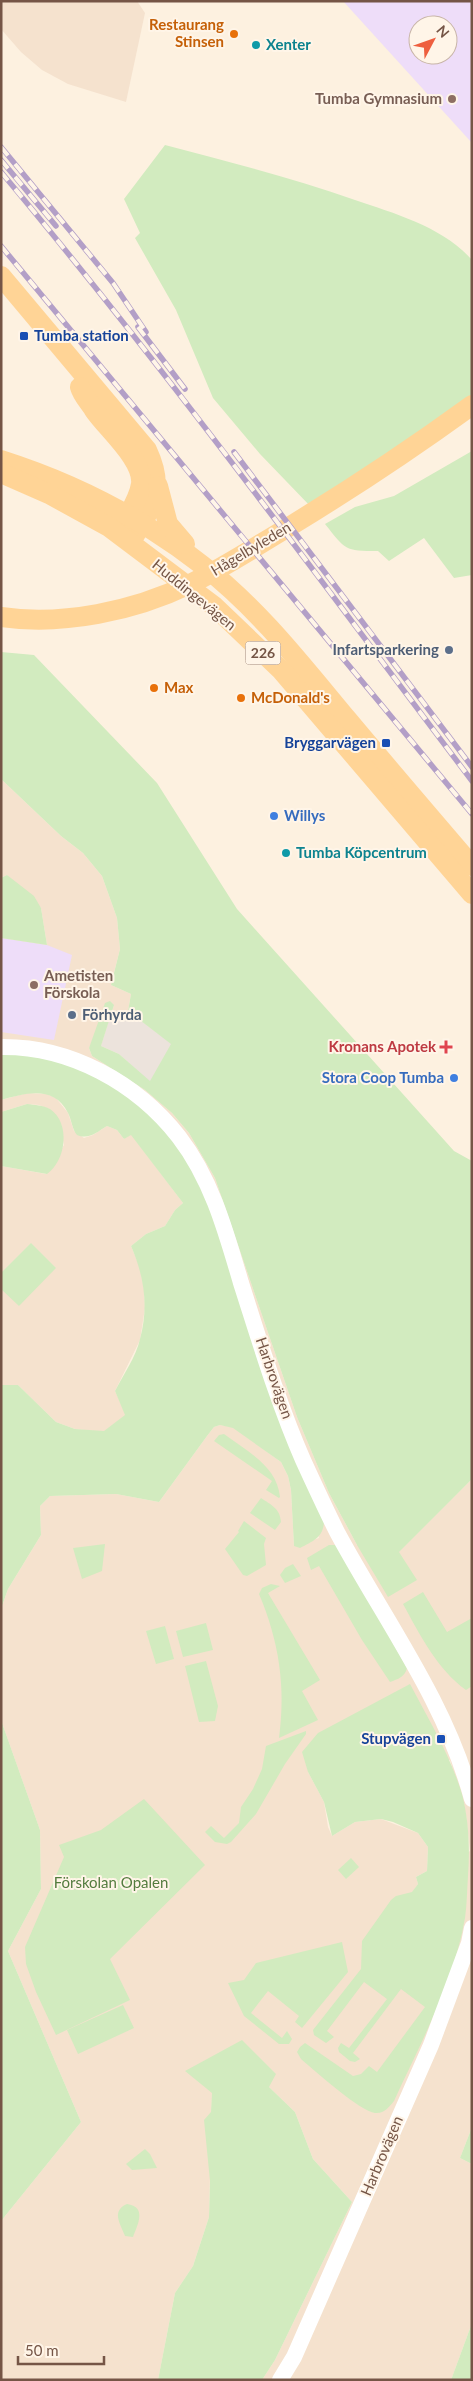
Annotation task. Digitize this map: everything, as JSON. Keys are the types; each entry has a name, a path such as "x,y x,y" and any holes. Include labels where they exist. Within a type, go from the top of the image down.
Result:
{"main road":[{"path":"1,276 147,450 154,465 168,524 202,565"},
{"path":"77,368 81,390 138,467 141,483 137,498 135,520"},
{"name":"Hågelbyleden","path":"338,502 472,405"},
{"name":"Hågelbyleden","path":"1,631 18,632 126,608 190,584 440,444 472,422"},
{"name":"Huddingevägen","path":"1,460 56,479 94,497 135,520 202,565 253,610 292,653 472,866"},
{"path":"94,497 111,499 120,496 135,480 138,467"},
{"name":"Huddingevägen","path":"1,474 63,501 124,538 214,606 281,670 472,894"},
{"path":"124,538 135,520 154,501 157,484"},
{"name":"Hågelbyleden","path":"1,617 56,624"}],"street":[{"name":"Harbrovägen","path":"1,1047 46,1051 79,1062 118,1081 156,1110 194,1159 219,1210 248,1304 305,1464 337,1532 438,1708 453,1741 472,1799"},
{"name":"Harbrovägen","path":"280,2380 294,2357 392,2130 431,2046 469,1943 472,1928"}],"shaded area":[{"path":"1,1 137,1 145,13 126,102 68,84 42,70 21,52 1,29"},
{"name":"Tumba Gymnasium","path":"343,1 472,1 472,143"},
{"path":"1,779 61,836 83,853 102,876 117,918 120,949 111,985 131,994 128,1011 101,1046 114,1005 89,1048 92,1056 145,1090 172,1113 189,1133 215,1178 297,1417 329,1493 357,1545 437,1513 472,1479 472,2127 460,2158 472,2164 472,2323 451,2380 262,2380 275,2360 352,2202 313,2159 295,2112 269,2087 212,2093 209,2217 193,2266 175,2293 158,2380 1,2380 1,2221 81,2122 8,1951 41,1889 40,1830 1,1720 1,1609 8,1589 41,1535 40,1506 50,1496 116,1494 159,1502 214,1427 220,1425 233,1427 281,1462 288,1476 291,1490 294,1546 319,1538 190,1163 1,1055 1,938 47,945 41,908 7,875 1,878","holes":["450,1760 466,1815 470,1851 412,1893 418,1884 416,1877 427,1871 428,1847 418,1833 381,1819 355,1822 332,1836 328,1827 324,1802 308,1772"]},
{"name":"Ametisten Förskola","path":"1,938 47,945 72,955 54,1040 1,1032"},
{"path":"112,1011 128,1011 172,1044 150,1082 119,1054 101,1046"},
{"path":"27,1093 47,1094 56,1098 68,1113 74,1131 84,1138 93,1135 107,1126 117,1130 124,1139 131,1134 183,1203 175,1210 165,1226 146,1234 131,1246 140,1268 145,1308 140,1340 115,1391 126,1415 104,1432 75,1429 56,1422 18,1385 1,1385 1,1166 46,1174 64,1145 59,1120 49,1109 39,1105 27,1104 1,1112 1,1100"}],"green space":[{"path":"165,145 285,177 386,211 433,230 460,249 472,260 472,397 312,508 260,454 213,398 176,310 135,238 140,233 124,199"},
{"path":"472,451 472,575 454,578 424,538 389,561 378,551 358,550 347,547 337,539 325,524 355,507 394,496"},
{"path":"1,652 34,655 157,783 237,909 454,1151 472,1161 472,1479 399,1552 417,1580 388,1597 329,1493 297,1417 215,1178 189,1133 172,1113 145,1090 92,1056 89,1048 105,1003 110,1001 114,1005 101,1046 119,1054 150,1081 171,1044 128,1011 131,994 111,985 120,949 117,918 102,876 83,853 61,836 1,779"},
{"path":"7,875 34,896 41,908 47,945 1,938 1,878"},
{"path":"1,1055 32,1055 51,1058 92,1074 130,1098 148,1113 178,1146 190,1164 214,1212 324,1522 322,1532 313,1541 300,1548 294,1546 291,1490 288,1476 281,1462 233,1428 220,1425 214,1427 159,1502 116,1494 50,1496 40,1506 41,1535 8,1589 1,1609 1,1385 18,1385 56,1422 75,1429 104,1431 125,1415 115,1391 136,1352 143,1327 145,1303 142,1280 131,1246 146,1234 165,1226 175,1210 183,1203 131,1135 124,1139 117,1130 107,1126 89,1136 77,1135 62,1104 55,1098 47,1095 39,1093 29,1094 1,1100"},
{"path":"27,1104 50,1109 57,1115 61,1123 64,1142 62,1151 53,1168 47,1174 1,1166 1,1112"},
{"path":"31,1243 56,1268 19,1306 1,1289 1,1273"},
{"path":"224,1434 267,1468 278,1486 279,1498 266,1490 272,1481 214,1441 219,1435"},
{"path":"261,1498 279,1513 281,1522 275,1530 250,1513"},
{"path":"244,1521 266,1538 264,1544 266,1565 247,1576 243,1575 225,1549 239,1532"},
{"path":"105,1544 102,1571 82,1579 73,1548"},
{"path":"329,1545 335,1545 339,1548 407,1668 405,1674 398,1679 390,1682 362,1640 319,1566 311,1570 307,1558"},
{"path":"293,1564 301,1576 285,1583 280,1575 285,1568"},
{"path":"271,1584 280,1586 268,1593 320,1680 302,1691 318,1720 279,1738 282,1701 279,1664 272,1629 259,1594 262,1588"},
{"path":"423,1592 447,1632 472,1618 472,1686 466,1690 438,1662 403,1604"},
{"path":"206,1623 213,1650 183,1657 176,1631"},
{"path":"165,1626 174,1659 156,1664 146,1631"},
{"path":"206,1661 218,1706 215,1721 199,1722 185,1666"},
{"path":"410,1684 432,1724 462,1794 468,1825 469,1845 466,1908 460,1942 436,2011 394,2101 384,2111 375,2113 359,2106 338,2090 301,2059 297,2052 305,2043 353,2076 361,2074 369,2066 377,2072 425,2007 401,1989 353,2053 360,2059 355,2062 350,2061 339,2052 338,2048 341,2043 349,2048 387,1999 364,1982 327,2031 334,2037 326,2043 314,2035 313,2030 361,1969 362,1941 391,1900 396,1896 412,1892 418,1884 416,1877 427,1871 428,1847 418,1833 381,1819 355,1822 332,1836 324,1802 308,1772 302,1752 318,1733"},
{"path":"1,1720 40,1830 41,1889 8,1951 81,2122 1,2221"},
{"path":"306,1731 306,1734 285,1764 256,1814 231,1842 227,1844 215,1842 205,1832 211,1826 224,1838 239,1823 241,1807 253,1789 262,1769 266,1746"},
{"name":"Förskolan Opalen","path":"144,1799 205,1865 110,1959 130,2000 56,2035 36,1992 26,1964 25,1947 64,1857 59,1845 101,1830"},
{"path":"351,1858 359,1867 346,1879 338,1870"},
{"path":"342,1942 348,1972 302,2028 295,2022 299,2016 268,1991 251,2013 282,2038 287,2031 292,2039 289,2044 279,2044 244,2016 228,1983 244,1980 256,1963"},
{"path":"123,2005 134,2028 78,2054 67,2030"},
{"path":"242,2040 276,2074 269,2087 295,2112 313,2159 352,2202 275,2360 262,2380 158,2380 175,2293 193,2266 209,2217 210,2181 204,2120 211,2112 212,2093 185,2071"},
{"path":"472,2127 472,2164 460,2158"},
{"path":"145,2149 150,2154 157,2168 132,2170 126,2164"},
{"path":"127,2204 133,2206 139,2212 139,2222 133,2237 125,2236 118,2218 119,2210"},
{"path":"472,2323 472,2380 451,2380"}],"railway":[{"path":"1,147 113,283 146,332"},
{"path":"1,160 56,226"},
{"path":"1,172 182,397 472,781"},
{"path":"1,246 472,814"},
{"path":"138,327 185,389"},
{"path":"234,452 472,767"}],"place":[{"name":"Restaurang Stinsen","path":"234,34"},
{"name":"Xenter","path":"256,45"},
{"name":"Tumba Gymnasium","path":"452,99"},
{"name":"Tumba station","path":"24,336"},
{"name":"Infartsparkering","path":"449,650"},
{"name":"Max","path":"154,688"},
{"name":"McDonald's","path":"241,698"},
{"name":"Bryggarvägen","path":"386,743"},
{"name":"Willys","path":"274,816"},
{"name":"Tumba Köpcentrum","path":"286,853"},
{"name":"Ametisten Förskola","path":"34,985"},
{"name":"Förhyrda","path":"72,1015"},
{"name":"Kronans Apotek","path":"446,1047"},
{"name":"Stora Coop Tumba","path":"454,1078"},
{"name":"Stupvägen","path":"441,1739"}]}
